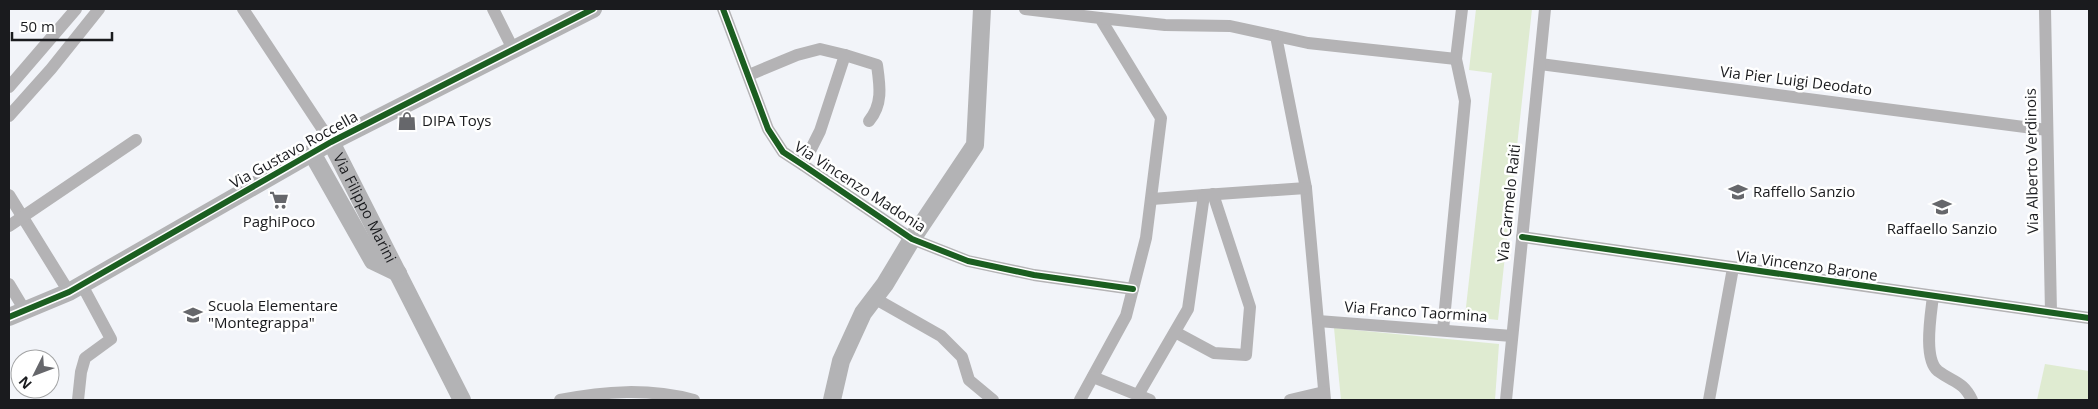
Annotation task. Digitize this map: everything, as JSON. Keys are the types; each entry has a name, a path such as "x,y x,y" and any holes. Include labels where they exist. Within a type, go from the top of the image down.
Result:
{"street":[{"path":"9,87 76,9"},
{"path":"9,115 64,54 99,9"},
{"path":"243,9 331,142"},
{"path":"493,9 513,49"},
{"name":"Via Gustavo Roccella","path":"16,313 76,288 331,142 593,9"},
{"name":"Via Vincenzo Madonia","path":"723,9 768,129 784,152 803,165 912,239 968,261 1034,275 1133,289"},
{"path":"832,400 841,361 863,313 975,145 982,9"},
{"path":"1026,9 1165,25 1230,26 1308,43 1456,59"},
{"path":"1443,330 1465,101 1456,59 1462,9"},
{"name":"Via Carmelo Raiti","path":"1506,400 1545,9"},
{"name":"Via Alberto Verdinois","path":"2045,9 2051,312"},
{"path":"1080,400 1126,316 1146,238 1161,118 1100,18"},
{"path":"1276,36 1306,188 1325,396 1290,400"},
{"path":"749,75 797,55 820,49 877,65 880,90 876,112 870,121"},
{"path":"803,165 820,131 845,55"},
{"name":"Via Pier Luigi Deodato","path":"1540,64 2047,130"},
{"path":"9,226 136,140"},
{"name":"Via Filippo Marini","path":"331,142 462,400"},
{"name":"Via Filippo Marini","path":"312,153 373,261 398,273"},
{"path":"1152,199 1306,188"},
{"path":"9,195 111,339 85,358 81,372 78,400"},
{"path":"1093,377 1144,398 1188,309 1209,195"},
{"path":"1175,332 1214,354 1246,355 1250,307 1209,195"},
{"name":"Via Vincenzo Barone","path":"1522,237 2089,318"},
{"path":"1709,400 1734,268"},
{"path":"9,284 16,313"},
{"path":"1933,296 1929,348 1936,369 1966,388 1972,400"},
{"path":"874,298 941,336 962,357 969,380 993,400"},
{"name":"Via Franco Taormina","path":"1318,321 1512,336"},
{"path":"560,400 584,395 635,390 694,400"}],"green space":[{"path":"1476,9 1532,9 1498,320 1465,316 1492,73 1469,70"},
{"path":"1334,328 1499,344 1495,400 1341,400"},
{"path":"2045,364 2089,371 2089,400 2037,400"}],"cycle path":[{"path":"9,317 69,292 331,142 593,9"},
{"path":"723,9 768,129 783,152 912,239 968,261 1034,275 1133,289"},
{"path":"1522,237 2089,318"}],"place":[{"name":"DIPA Toys","path":"407,121"},
{"name":"Raffello Sanzio","path":"1738,192"},
{"name":"PaghiPoco","path":"279,200"},
{"name":"Raffaello Sanzio","path":"1942,207"},
{"name":"Scuola Elementare \"Montegrappa\"","path":"193,315"}]}
